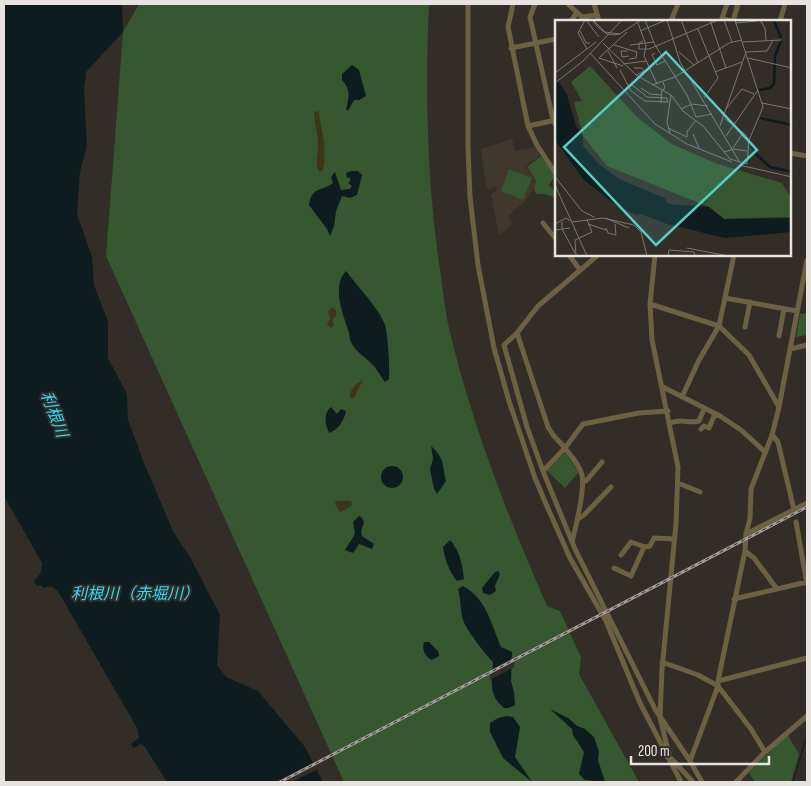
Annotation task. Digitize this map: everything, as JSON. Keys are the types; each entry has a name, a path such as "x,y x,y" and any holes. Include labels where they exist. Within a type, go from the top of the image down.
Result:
{"street":[{"path":"468,4 470,197 478,265 494,348 509,401 535,478 546,504 570,558 606,621 640,703 681,782"},
{"path":"528,126 555,122 530,17 535,4"},
{"path":"594,4 599,20"},
{"path":"671,20 678,4"},
{"path":"727,4 722,18 729,20"},
{"path":"732,20 738,4"},
{"path":"780,20 785,4"},
{"path":"514,5 508,27 528,126 537,145 555,172"},
{"path":"569,5 582,17 597,15"},
{"path":"572,20 577,12"},
{"path":"511,48 555,39"},
{"path":"791,153 807,156"},
{"path":"543,223 555,238"},
{"path":"570,256 580,270"},
{"path":"597,256 538,306 517,333 504,345 521,408 543,471 572,542 660,718 702,782"},
{"path":"655,256 650,304 652,340 678,467 674,538 662,662 660,718 668,756"},
{"path":"682,397 699,360 719,326 734,256"},
{"path":"690,761 718,684 745,551 746,534 750,518 751,488 764,451 772,435 779,407 807,260"},
{"path":"725,298 797,311"},
{"path":"745,327 750,302"},
{"path":"650,304 719,326 748,355 779,407"},
{"path":"779,336 784,309"},
{"path":"517,333 548,427 579,468 583,481 578,519 572,542"},
{"path":"790,348 807,345"},
{"path":"661,386 715,414 740,430 764,451"},
{"path":"670,423 680,420 692,423 699,421 704,409"},
{"path":"543,471 584,424 639,413 668,411"},
{"path":"701,429 704,426 709,428 715,414"},
{"path":"772,435 778,442 794,510"},
{"path":"583,481 586,481 602,462"},
{"path":"678,483 700,492"},
{"path":"578,519 611,487"},
{"path":"746,534 807,503"},
{"path":"734,599 807,583 796,522"},
{"path":"621,556 631,542 650,546 654,538 674,538"},
{"path":"614,568 631,576 644,546"},
{"path":"745,551 754,558 777,589"},
{"path":"718,684 807,658"},
{"path":"662,662 718,684 751,728 765,752"},
{"path":"736,782 765,752 807,716"},
{"path":"668,756 694,782"}],"shaded area":[{"path":"512,139 515,151 536,147 540,156 525,166 537,183 526,200 508,216 513,223 499,236 491,195 497,189 495,186 490,190 486,186 481,149"}],"green space":[{"path":"139,4 429,4 427,106 430,174 436,242 446,312 457,361 491,468 547,606 560,611 581,657 579,674 639,782 344,782 106,256 123,32"},
{"path":"541,156 555,176 549,185 555,192 555,198 537,194 534,190 536,181 527,167"},
{"path":"509,169 532,178 523,200 501,191"},
{"path":"806,313 807,335 796,337 800,314"},
{"path":"565,452 579,472 565,488 547,471"},
{"path":"787,734 799,754 791,782 755,782 749,773"}],"sand":[{"path":"319,111 324,140 323,170 320,172 317,164 318,144 314,112"},
{"path":"334,308 336,316 332,320 334,325 332,328 327,325 330,318 328,312"},
{"path":"363,380 354,398 350,398 354,387"},
{"path":"336,501 351,501 352,505 340,512 335,504"}],"water":[{"path":"4,4 122,4 123,32 86,72 84,90 87,146 80,172 77,214 92,257 94,285 108,322 108,358 127,394 128,420 173,531 191,559 220,615 217,665 226,677 258,691 305,747 323,782 167,782 145,747 141,744 134,748 131,744 139,738 137,728 59,593 52,587 44,588 40,585 37,586 34,582 41,572 42,563 4,496"},
{"path":"352,65 359,70 366,96 359,100 354,100 348,111 346,109 348,90 342,80 342,74"},
{"path":"358,171 362,175 357,195 350,198 342,196 330,236 309,205 310,199 315,192 333,183 331,177 335,172 341,190 350,189 352,186 348,183 351,180 349,177 347,178 346,173"},
{"path":"346,271 373,304 385,325 388,343 389,379 385,382 374,366 357,351 350,340 339,292 342,277"},
{"path":"331,407 337,414 341,409 346,411 340,425 329,433 326,419 328,410"},
{"path":"431,446 441,458 446,481 437,494 434,489 430,469 433,459"},
{"path":"392,466 400,469 403,477 400,485 392,488 384,485 381,477 384,469"},
{"path":"359,516 364,522 361,531 362,536 374,544 372,549 359,544 353,553 345,550 355,534 353,522"},
{"path":"450,540 460,558 464,579 457,581 448,565 443,547"},
{"path":"498,571 500,574 495,586 496,591 490,595 483,593 482,588"},
{"path":"463,586 471,591 483,605 501,647 512,652 511,681 515,705 509,708 504,708 495,698 492,687 493,662 468,630 463,620 458,589"},
{"path":"424,642 429,642 438,651 439,656 432,660 427,657 423,648"},
{"path":"550,709 568,718 594,737 599,752 598,760 605,782 585,780 579,774 584,752 573,735 572,729"},
{"path":"513,717 520,727 515,757 532,782 503,758 490,732 490,723 498,718"}],"pier":[{"path":"515,658 514,667 490,680 490,671"},
{"path":"315,762 318,769 292,782 275,782"}],"waterway":[{"path":"793,782 807,735"}],"railway":[{"path":"280,782 807,507"}],"water label":[{"name":"利根川","path":"55,414"},
{"name":"利根川（赤堀川）","path":"135,593"}]}
